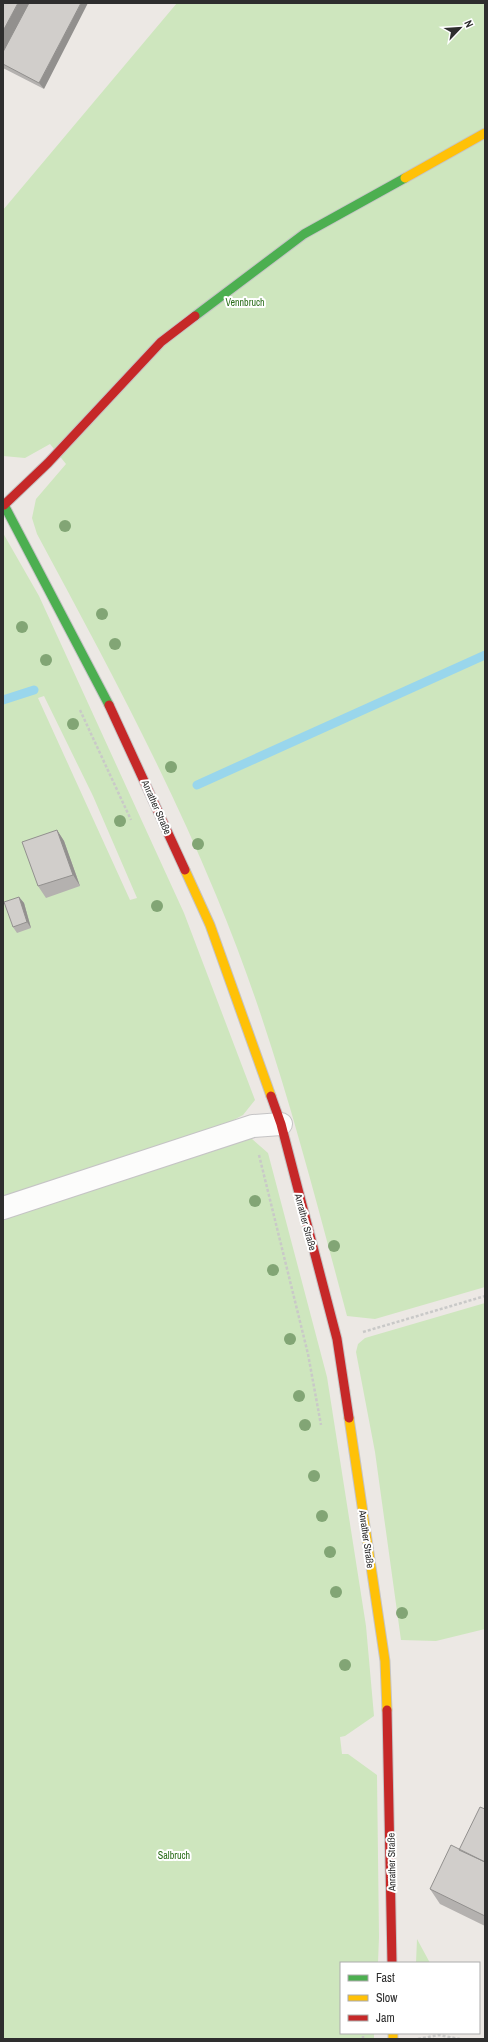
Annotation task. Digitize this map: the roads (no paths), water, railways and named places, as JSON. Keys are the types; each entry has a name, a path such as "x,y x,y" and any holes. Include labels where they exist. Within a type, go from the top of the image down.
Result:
{"main road":[{"path":"3,504 54,458 161,342 304,234 485,133"},
{"name":"Anrather Straße","path":"3,504 122,730 210,925 280,1124 337,1339 384,1661 390,1743 392,1962"}],"street":[{"path":"3,1208 252,1126 280,1124"}],"waterway":[{"path":"197,785 485,655"},
{"path":"3,700 34,690"}],"park label":[{"name":"Vennbruch","path":"245,302"},
{"name":"Salbruch","path":"174,1855"}]}
